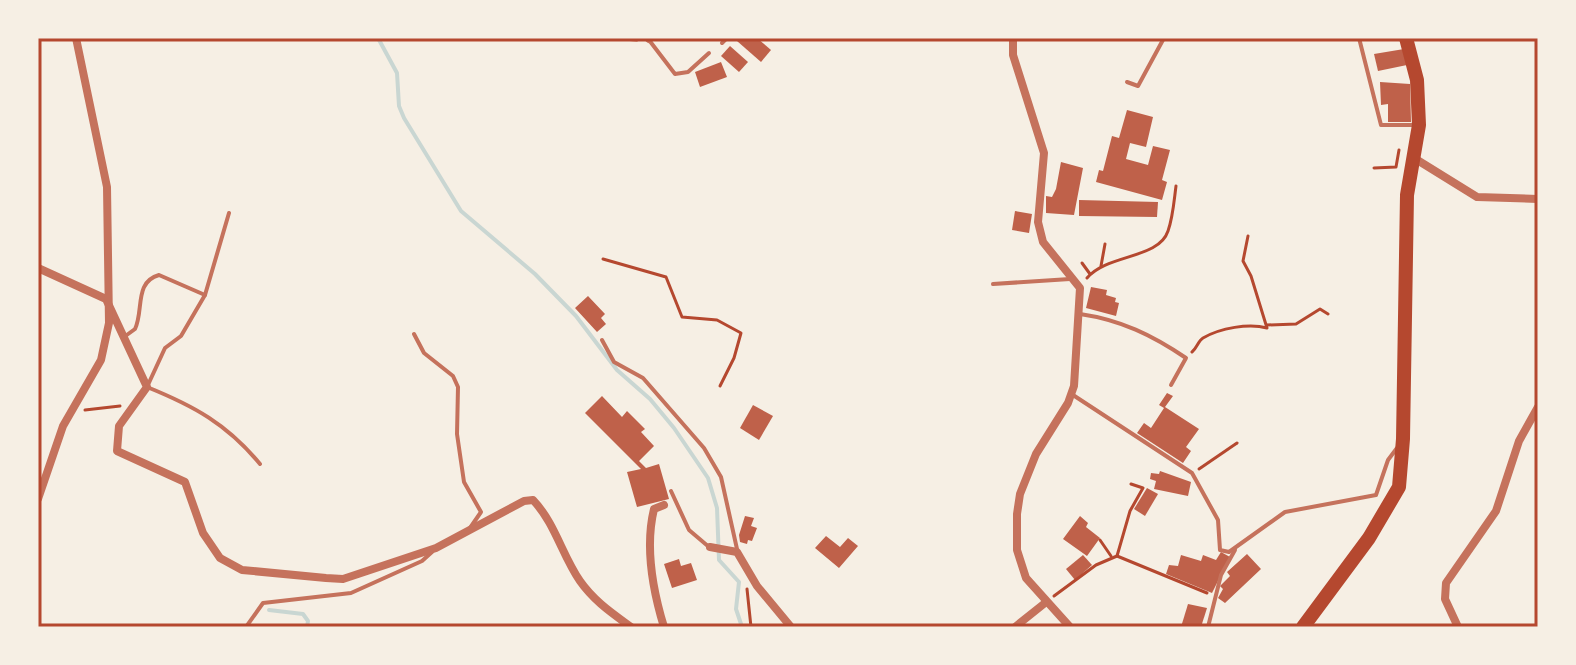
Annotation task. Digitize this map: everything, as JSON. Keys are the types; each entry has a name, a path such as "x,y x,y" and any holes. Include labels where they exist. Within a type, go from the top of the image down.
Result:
{"highway":[{"path":"1303,627 1393,502 1399,487 1403,439 1407,195 1419,125 1417,80 1406,38"}],"street":[{"path":"38,499 50,457 101,360 109,323 106,299 107,187 76,38"},
{"path":"1013,38 1013,55 1044,153 1038,222 1043,242 1080,288 1071,394 1036,454 1020,494 1017,514 1020,564 1026,578 1045,603 1070,627"},
{"path":"1414,158 1477,197 1538,199"},
{"path":"38,268 106,299 145,389 119,426 117,451 185,482 203,533 220,558 242,570 343,579 436,548 468,534 524,501 533,500 545,512 578,579 594,600 631,627"},
{"path":"1458,627 1445,599 1446,583 1496,511 1519,441 1538,407"},
{"path":"664,505 654,509 650,524 653,570 664,627"},
{"path":"710,547 737,552 757,586 791,627"},
{"path":"1015,627 1045,603"}],"lane":[{"path":"650,38 675,74 688,72 709,53"},
{"path":"722,43 727,38"},
{"path":"1127,82 1138,86 1144,81 1164,38"},
{"path":"1359,38 1381,125 1419,125"},
{"path":"229,213 205,295 181,336 165,348 145,389 196,407 242,442 260,464"},
{"path":"124,337 135,329 144,285 153,276 159,275 205,295"},
{"path":"993,284 1072,278"},
{"path":"1078,313 1106,318 1152,335 1186,358 1171,385"},
{"path":"414,334 424,353 453,376 458,387 457,434 464,482 481,512 471,521 468,534"},
{"path":"602,340 614,362 643,378 704,448 721,477 737,552"},
{"path":"1071,394 1192,473 1218,520 1220,550 1235,550"},
{"path":"1208,627 1221,575 1235,550 1265,523 1285,512 1376,495 1388,460 1403,439"},
{"path":"671,491 689,530 710,547"},
{"path":"246,627 263,603 351,593 422,561 436,548"}],"path":[{"path":"608,38 650,38"},
{"path":"1374,168 1396,167 1400,146"},
{"path":"1080,288 1090,274 1101,266 1154,248 1164,239 1176,186"},
{"path":"1248,236 1243,261 1267,325"},
{"path":"1101,266 1105,244"},
{"path":"603,259 666,277 682,317 717,320 741,333 734,358 720,386"},
{"path":"1082,263 1090,274"},
{"path":"1186,358 1200,339 1227,329 1254,324 1267,328 1267,325 1296,324 1320,309 1328,314"},
{"path":"73,409 116,408 145,389"},
{"path":"1192,473 1237,443"},
{"path":"1117,556 1130,511 1143,488 1131,484"},
{"path":"1100,540 1111,556"},
{"path":"1045,603 1111,556 1214,597"},
{"path":"747,587 751,627"}],"building":[{"path":"740,38 757,38 771,50 761,62 737,41"},
{"path":"730,46 748,62 739,72 721,56"},
{"path":"1404,49 1407,65 1378,71 1374,54"},
{"path":"721,62 727,77 700,87 695,72"},
{"path":"1380,82 1410,84 1411,122 1388,122 1388,104 1381,105"},
{"path":"1127,110 1153,117 1146,147 1130,143 1126,159 1148,165 1153,146 1170,150 1162,180 1167,182 1162,200 1096,182 1099,170 1103,171 1112,136 1119,138"},
{"path":"1061,162 1083,168 1074,215 1046,213 1046,196 1052,197 1056,189"},
{"path":"1079,200 1158,202 1157,217 1079,216"},
{"path":"1015,211 1032,214 1029,233 1012,230"},
{"path":"1091,287 1107,290 1106,295 1116,298 1115,302 1119,303 1116,316 1086,308"},
{"path":"588,296 605,314 601,318 606,324 597,332 575,308"},
{"path":"1167,393 1173,396 1165,407 1199,429 1186,447 1191,451 1183,463 1137,433 1144,423 1151,428 1164,408 1159,405"},
{"path":"602,396 622,417 627,411 645,429 641,432 654,446 639,461 646,468 659,464 669,499 637,507 627,472 641,469 585,413"},
{"path":"753,405 773,416 759,440 740,428"},
{"path":"1160,471 1191,482 1188,496 1154,489 1156,481 1150,479 1151,473 1159,474"},
{"path":"1147,488 1158,494 1145,516 1134,509"},
{"path":"745,516 754,518 751,526 757,528 752,541 748,540 747,544 740,542 739,535"},
{"path":"1080,516 1088,523 1086,527 1100,538 1087,556 1063,539"},
{"path":"826,536 840,547 848,538 858,546 839,568 815,548"},
{"path":"1221,552 1230,557 1212,593 1166,574 1169,565 1178,566 1181,555 1201,561 1203,555 1216,560"},
{"path":"1247,554 1261,569 1225,603 1218,598 1223,589 1220,586 1230,576 1227,572"},
{"path":"1083,555 1092,565 1075,580 1066,569"},
{"path":"679,559 681,566 691,563 697,580 672,588 664,564"},
{"path":"1188,604 1207,608 1201,627 1181,627"}],"waterway":[{"path":"378,38 397,73 399,106 404,118 461,211 535,274 576,316 617,370 650,399 674,428 708,478 717,508 719,560 739,582 736,609 742,627"},
{"path":"269,610 303,614 308,621 307,627"}]}
